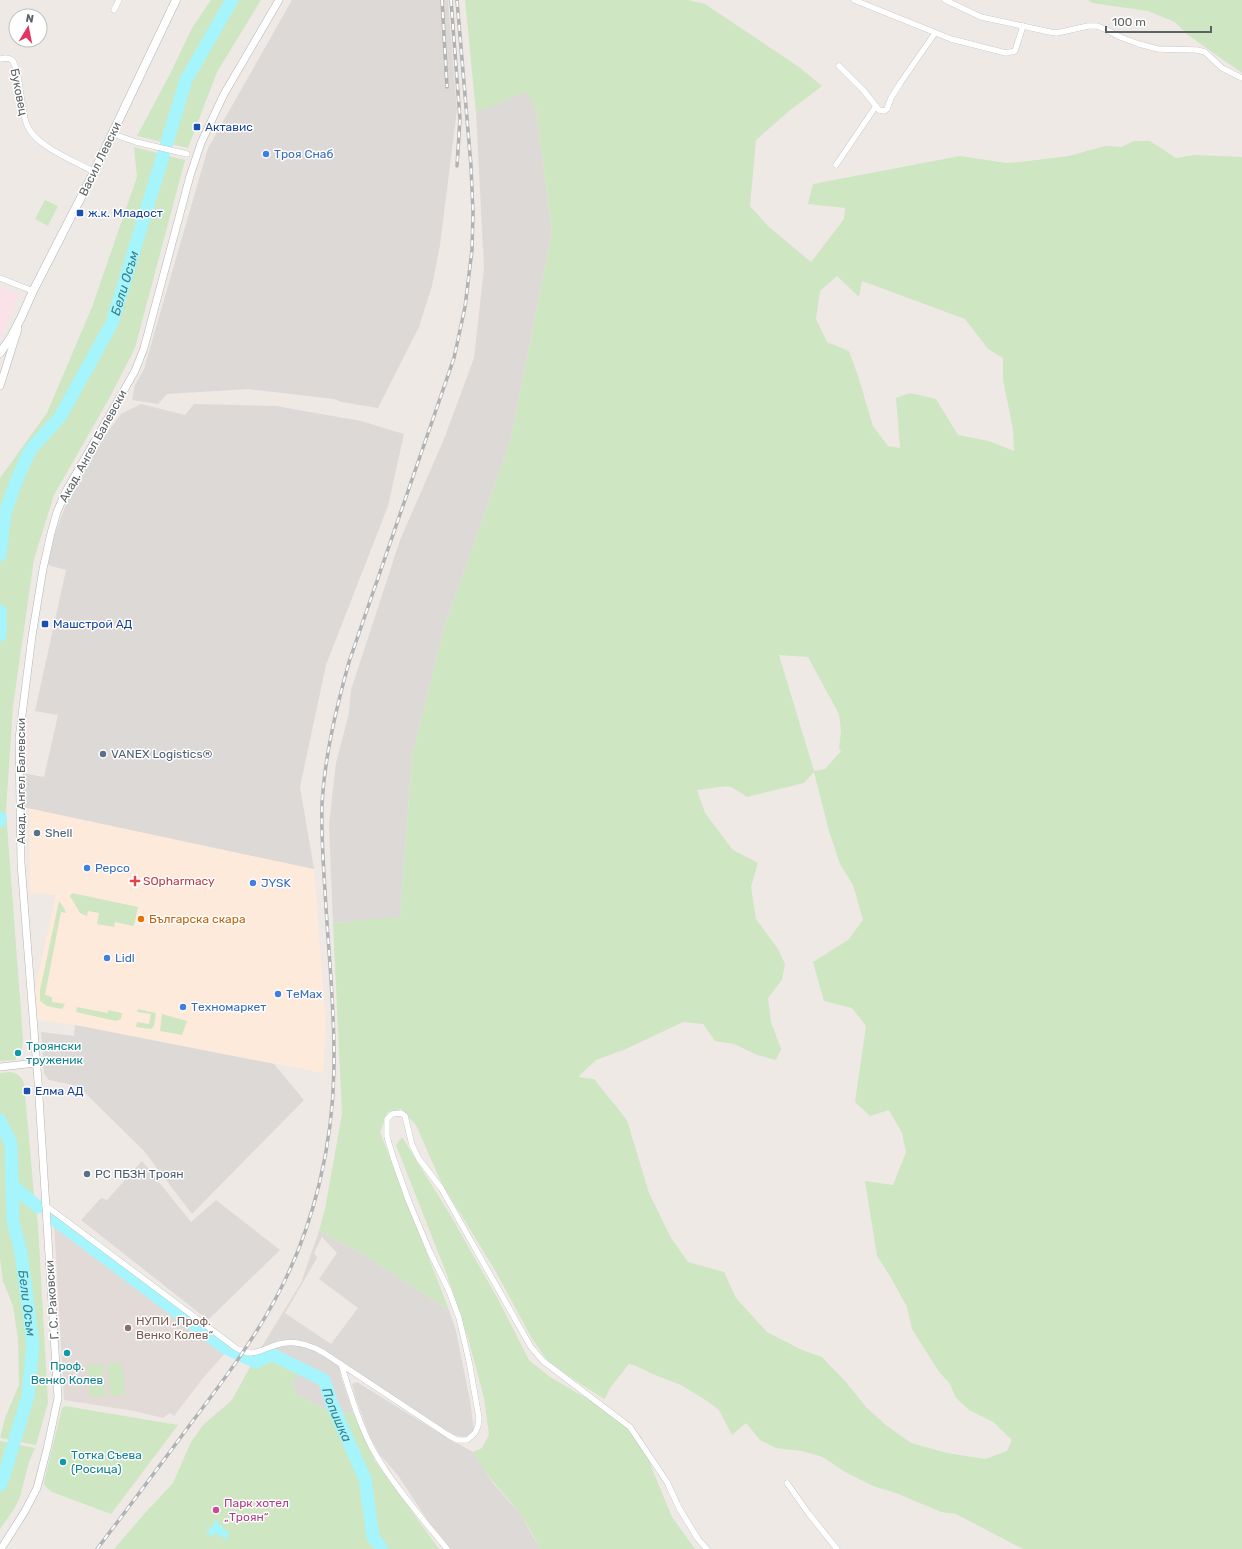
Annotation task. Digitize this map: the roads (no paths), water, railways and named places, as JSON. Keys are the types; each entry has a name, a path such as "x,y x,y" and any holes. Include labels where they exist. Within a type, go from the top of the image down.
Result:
{"main road":[{"name":"Васил Левски","path":"21,318 33,291 94,172 176,0"},
{"path":"0,353 21,318"}],"street":[{"path":"114,10 119,0"},
{"name":"Акад. Ангел Балевски","path":"36,1063 21,863 19,739 32,636 43,569 51,533 65,493 129,382 144,348 190,176 201,143 224,94 280,0"},
{"path":"854,0 935,33 1006,53 1014,51 1023,26"},
{"path":"945,0 981,17 1057,33 1088,26 1097,26 1126,40 1158,49 1197,50 1205,52 1222,68 1242,78"},
{"path":"839,66 864,91 881,111 887,109 891,98 901,82 935,33"},
{"name":"Буковец","path":"0,59 7,58 12,60 16,68 27,128 34,136 47,146 94,172"},
{"path":"836,165 876,106"},
{"path":"112,134 136,142 187,154"},
{"path":"0,278 33,291"},
{"name":"Васил Левски","path":"0,386 21,318"},
{"path":"0,1067 36,1063"},
{"name":"Г. С. Раковски","path":"1,1549 25,1511 37,1488 58,1398 36,1063"},
{"path":"45,1205 236,1348 252,1353 284,1343 298,1343 318,1350 457,1440 467,1440 473,1436 477,1430 479,1418 469,1361 459,1318 449,1291 429,1250 409,1202 387,1137 387,1119 392,1114 401,1114 405,1116 412,1145 419,1159 441,1188 531,1347 542,1361 630,1428 667,1482 679,1508 698,1539 707,1549"},
{"path":"340,1364 360,1422 372,1447 392,1479 447,1549"},
{"path":"787,1483 837,1549"}],"water":[{"path":"214,1520 218,1521 218,1523 228,1532 229,1536 226,1539 217,1534 213,1535 212,1537 208,1533 206,1529 210,1529 214,1524"}],"waterway":[{"name":"Бели Осъм","path":"0,555 5,513 16,482 30,450 60,417 112,323 186,80 232,0"},
{"name":"Бели Осъм","path":"0,611 0,635"},
{"name":"Бели Осъм","path":"0,1120 11,1144 13,1221 21,1253 33,1344 28,1396 0,1485"},
{"name":"Попишка","path":"12,1185 38,1207"},
{"name":"Попишка","path":"55,1220 224,1347 256,1362 271,1354 324,1380 332,1404 365,1479 373,1537 382,1549"}],"railway":[{"path":"442,0 447,87"},
{"path":"451,0 460,119 457,166"},
{"path":"97,1549 238,1360 259,1328 291,1268 302,1241 319,1184 330,1126 334,1067 332,1001 322,825 323,785 328,750 349,662 454,358 465,307 472,250 473,213 471,166 457,0"}],"place":[{"name":"Актавис","path":"197,127"},
{"name":"Троя Снаб","path":"266,154"},
{"name":"ж.к. Младост","path":"80,213"},
{"name":"Машстрой АД","path":"45,624"},
{"name":"VANEX Logistics®","path":"103,754"},
{"name":"Shell","path":"37,833"},
{"name":"Pepco","path":"87,868"},
{"name":"SOpharmacy","path":"135,881"},
{"name":"JYSK","path":"253,883"},
{"name":"Българска скара","path":"141,919"},
{"name":"Lidl","path":"107,958"},
{"name":"ТеМах","path":"278,994"},
{"name":"Техномаркет","path":"183,1007"},
{"name":"Троянски труженик","path":"18,1053"},
{"name":"Елма АД","path":"27,1091"},
{"name":"РС ПБЗН Троян","path":"87,1174"},
{"name":"НУПИ „Проф. Венко Колев“","path":"128,1328"},
{"name":"Проф. Венко Колев","path":"67,1353"},
{"name":"Тотка Съева (Росица)","path":"63,1462"},
{"name":"Парк хотел „Троян“","path":"216,1510"}]}
